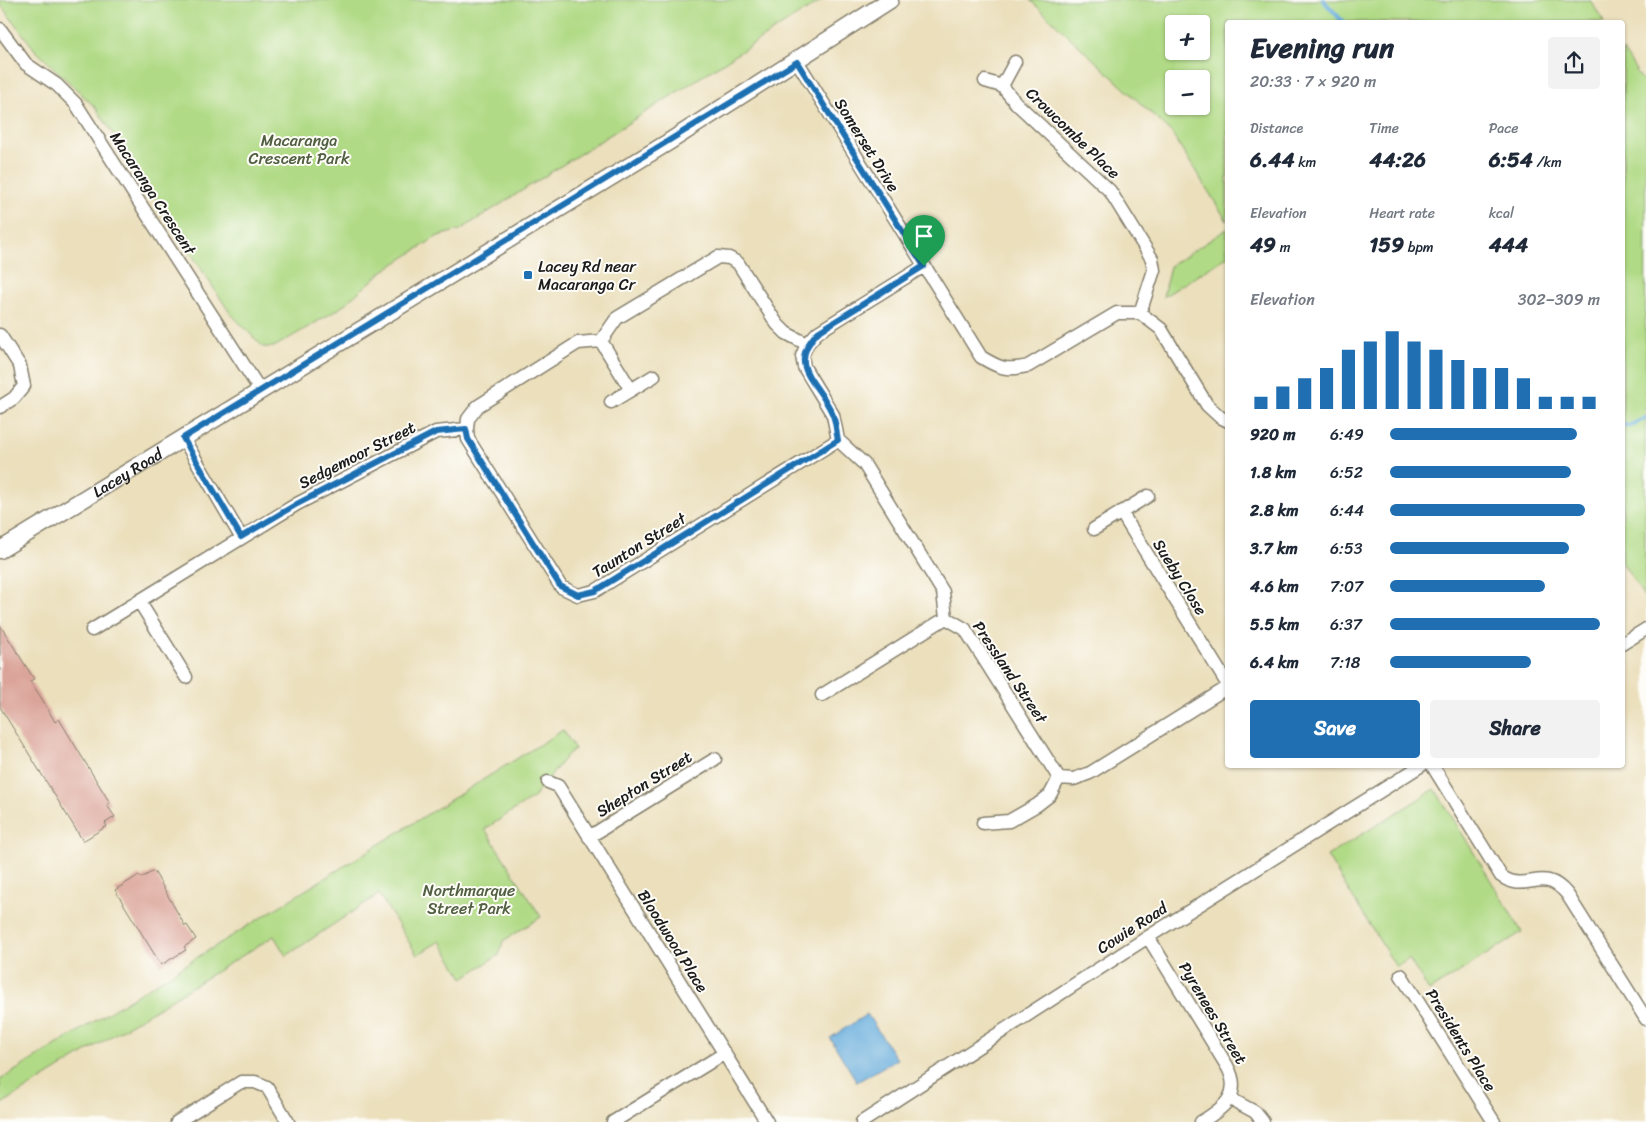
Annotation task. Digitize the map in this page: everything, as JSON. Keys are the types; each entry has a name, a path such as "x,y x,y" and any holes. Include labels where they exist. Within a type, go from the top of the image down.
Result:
{"street":[{"name":"Lacey Road","path":"0,550 797,62 890,0"},
{"name":"Macaranga Crescent","path":"0,29 26,64 57,85 76,104 260,390"},
{"name":"Somerset Drive","path":"797,62 981,357 997,367 1012,370 1028,366 1117,313 1140,314"},
{"name":"Crowcombe Place","path":"1002,86 1015,62"},
{"name":"Crowcombe Place","path":"985,81 1002,86 1016,103 1110,191 1152,259 1154,270 1140,314"},
{"path":"601,341 617,318 718,257 729,258 738,263 777,324 786,333 807,344"},
{"path":"822,695 946,618 943,592 864,464 838,440 833,414 804,367 802,356 807,344 818,332 924,266"},
{"path":"1140,314 1161,329 1207,405 1225,420"},
{"path":"0,335 20,366 24,386 14,398 0,407"},
{"path":"601,341 631,390"},
{"path":"466,429 468,419 478,406 578,343 601,341"},
{"path":"612,402 654,376"},
{"name":"Taunton Street","path":"466,429 468,439 560,586 578,595 595,591 838,440"},
{"name":"Sedgemoor Street","path":"92,630 297,504 436,432 466,429"},
{"path":"183,438 241,537"},
{"path":"1094,529 1148,496"},
{"name":"Sueby Close","path":"1122,512 1225,681"},
{"path":"139,601 186,677"},
{"name":"Pressland Street","path":"946,618 965,629 1059,778"},
{"path":"1625,642 1646,629"},
{"path":"983,823 1008,821 1037,805 1050,795 1059,778 1074,779 1090,774 1225,688"},
{"name":"Shepton Street","path":"589,837 715,759"},
{"name":"Cowie Road","path":"862,1122 1148,937 1417,768"},
{"path":"1434,768 1501,876 1520,884 1539,879 1551,881 1567,894 1646,1019"},
{"name":"Bloodwood Place","path":"548,782 558,786 767,1122"},
{"name":"Pyrenees Street","path":"1148,937 1231,1072 1233,1082 1230,1098"},
{"name":"Presidents Place","path":"1402,975 1494,1122"},
{"path":"613,1122 724,1053"},
{"path":"177,1122 241,1082 255,1082 266,1087 288,1122"},
{"path":"1201,1122 1222,1108 1230,1098 1255,1112 1263,1122"}],"green space":[{"name":"Macaranga Crescent Park","path":"0,0 822,0 460,230 438,236 383,271 339,309 274,347 263,347 230,313 96,108 35,50 0,4"},
{"path":"1030,0 1590,0 1603,20 1225,20 1225,218 1171,132"},
{"path":"1625,53 1642,80 1646,78 1645,598 1625,567"},
{"path":"1225,230 1225,258 1163,297 1170,266"},
{"name":"Northmarque Street Park","path":"563,730 575,749 567,755 534,797 485,829 541,917 503,941 499,955 463,978 440,941 417,955 379,894 286,956 274,936 0,1105 0,1080"},
{"path":"1435,789 1522,932 1429,991 1409,959 1396,967 1327,856"}],"water":[{"path":"867,1014 897,1059 857,1082 830,1038"}],"building":[{"path":"0,625 34,679 30,681 55,722 59,719 110,803 107,805 115,817 105,823 107,826 83,841 0,707"},
{"path":"154,871 185,926 187,925 196,939 184,947 186,950 161,965 115,890 139,875 141,878"}],"waterway":[{"path":"1323,0 1341,20"},
{"path":"1625,425 1629,426 1646,418"}],"place":[{"name":"Lacey Rd near Macaranga Cr","path":"528,275"}],"route":[{"path":"797,62 924,266 818,332 807,344 802,356 804,367 833,414 838,440 595,591 578,595 560,586 468,439 466,429 449,429 436,432 297,504 241,537 183,438 797,62"}]}
